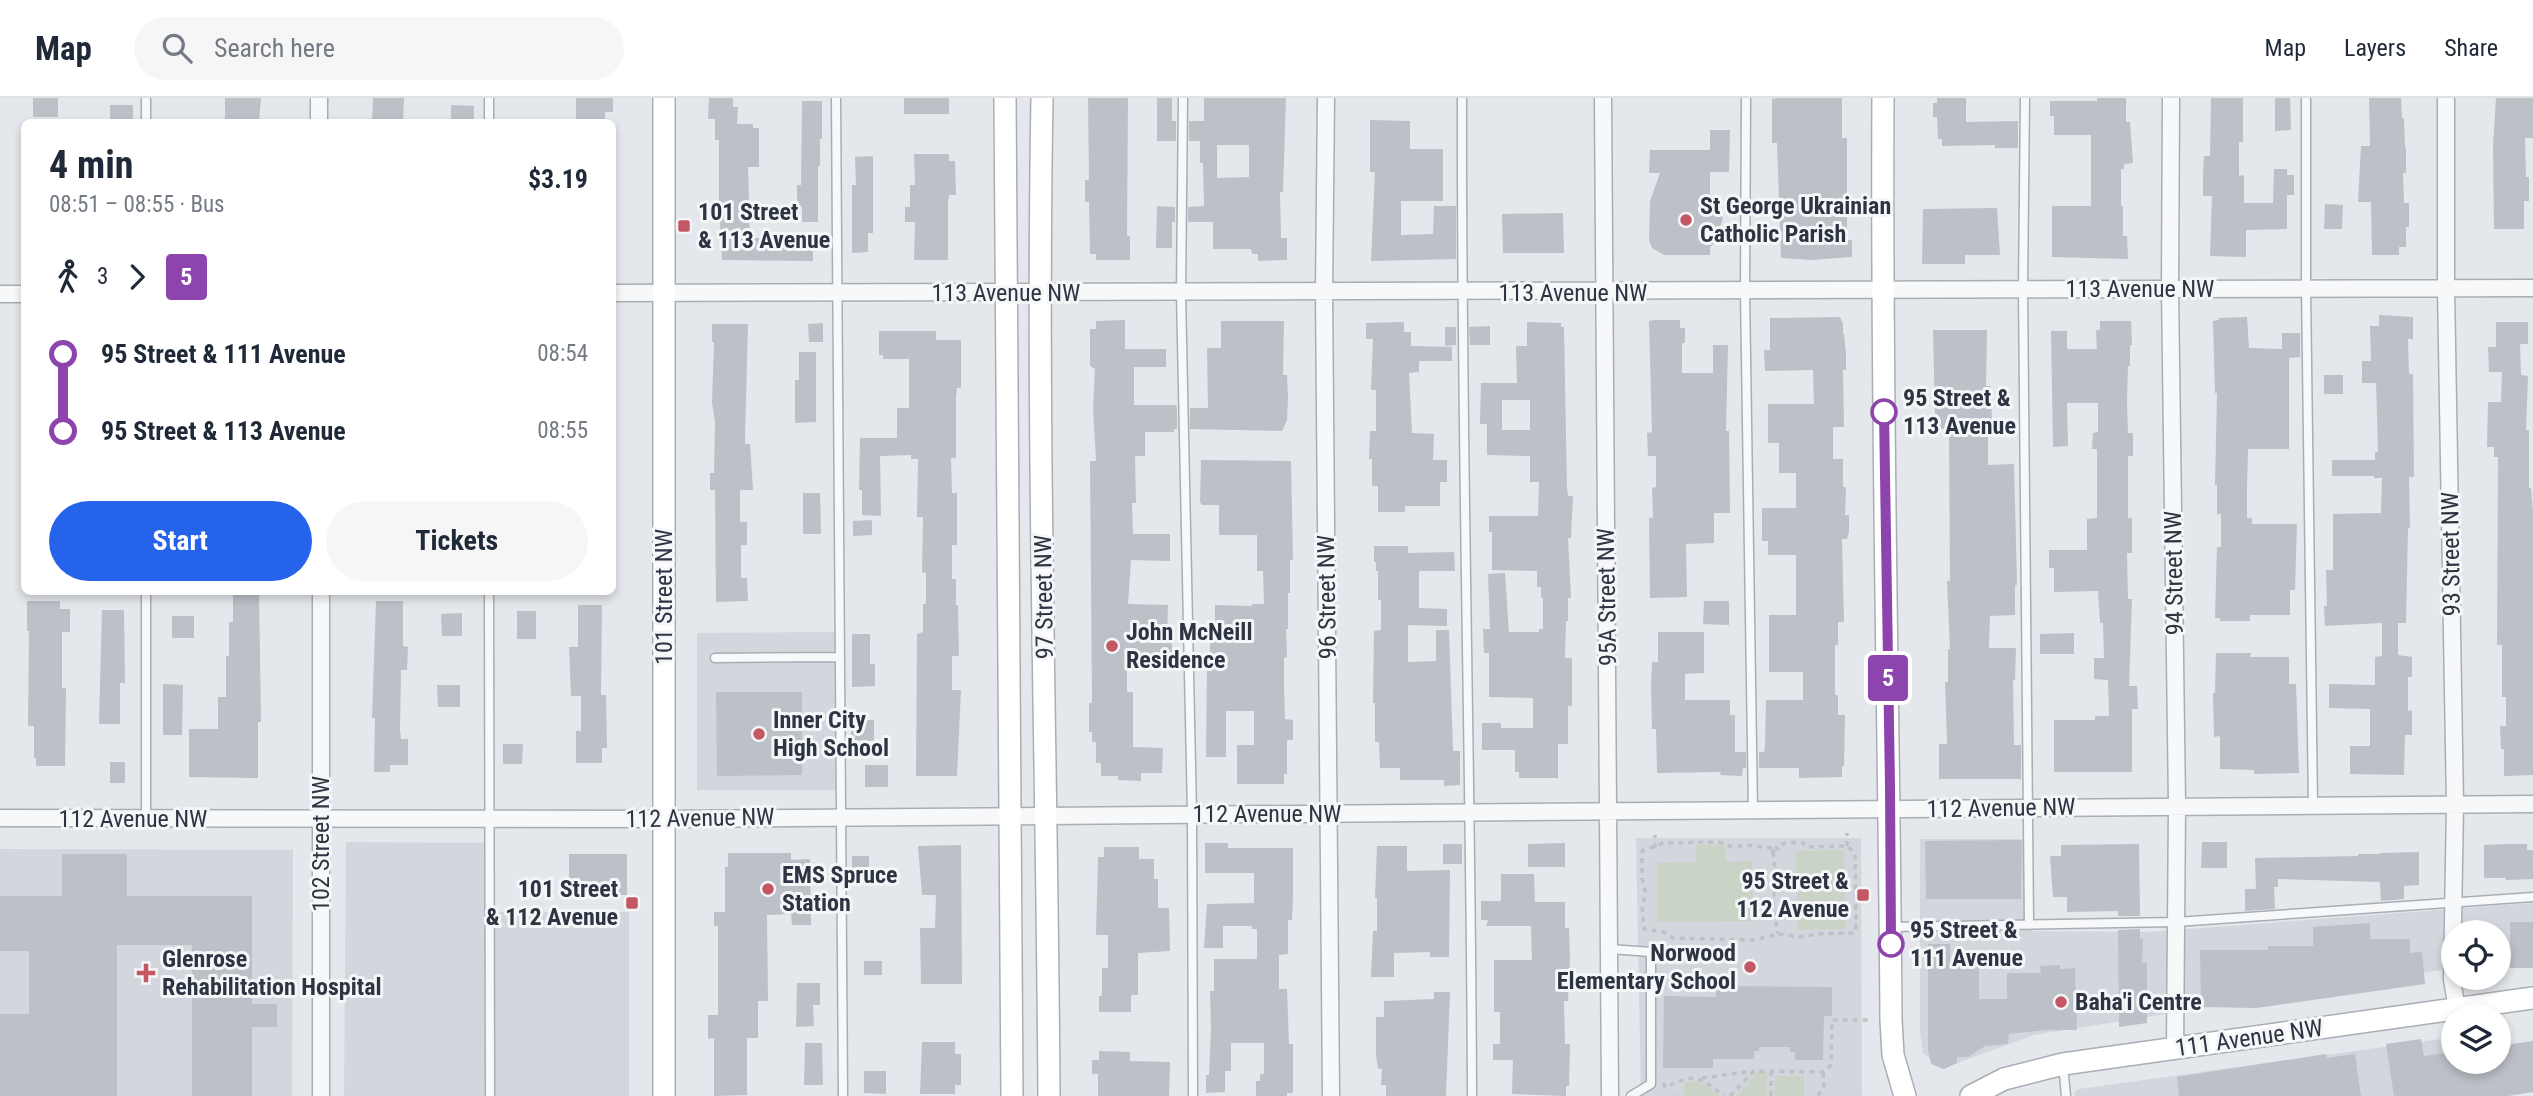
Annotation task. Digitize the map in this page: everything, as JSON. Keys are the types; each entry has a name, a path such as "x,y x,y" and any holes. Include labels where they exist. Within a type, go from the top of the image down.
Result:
{"main road":[{"name":"101 Street NW","path":"664,98 664,1096"},
{"name":"97 Street NW","path":"1005,98 1004,293 1012,815 1013,1096"},
{"name":"97 Street NW","path":"1042,98 1039,293 1049,1096"},
{"path":"1883,98 1881,290 1893,1055 1905,1096"},
{"name":"111 Avenue NW","path":"2492,1004 2533,998"},
{"name":"111 Avenue NW","path":"1970,1096 2063,1064 2441,1011"}],"street":[{"path":"319,98 319,119"},
{"name":"96 Street NW","path":"1326,98 1324,293 1331,1096"},
{"name":"95A Street NW","path":"1603,98 1610,1096"},
{"name":"94 Street NW","path":"2171,98 2170,289 2177,805 2175,1049"},
{"name":"93 Street NW","path":"2446,98 2446,288 2455,804 2452,980 2456,1004"},
{"name":"113 Avenue NW","path":"616,293 1603,293 2533,288"},
{"path":"0,294 21,294"},
{"name":"102 Street NW","path":"321,595 321,1096"},
{"name":"112 Avenue NW","path":"0,818 664,819 2533,804"}],"lane":[{"path":"146,98 146,119"},
{"path":"489,98 489,119"},
{"path":"836,98 843,1096"},
{"path":"1183,98 1181,293 1192,814 1193,1096"},
{"path":"1462,98 1472,1096"},
{"path":"1746,98 1745,292 1753,811"},
{"path":"2025,98 2023,289 2029,925"},
{"path":"2306,98 2313,805"},
{"path":"146,595 146,820"},
{"path":"489,595 490,1096"},
{"path":"715,658 840,657"},
{"path":"1891,927 2176,922 2533,897"},
{"path":"1610,948 1651,952 1651,1084 1631,1096"},
{"path":"2063,1064 2066,1096"}],"path":[{"path":"1847,833 1847,846"},
{"path":"1655,835 1655,848"},
{"path":"1662,842 1719,842 1732,847 1746,845 1774,849 1784,843 1793,842 1803,842 1806,847 1847,846 1855,853 1856,931 1849,934 1800,937 1778,934 1755,940 1673,937 1664,932 1644,929 1642,907 1646,894 1642,878 1642,851 1655,848 1662,842"},
{"path":"1774,849 1776,878 1773,904 1778,934"},
{"path":"1656,1090 1664,1083 1667,1088 1681,1079 1754,1071 1823,1072 1831,1065 1832,1020 1868,1020"},
{"path":"1730,1096 1754,1071"},
{"path":"1771,1072 1771,1096"},
{"path":"1818,1096 1824,1086 1823,1072"},
{"path":"1700,1078 1724,1096"}],"shaded area":[{"path":"835,632 837,790 697,790 697,633"},
{"name":"Norwood Elementary School","path":"1636,838 1861,838 1862,1096 1641,1096"},
{"path":"1920,839 2028,839 2033,931 2148,932 2533,903 2533,955 2511,959 2511,920 2441,920 2441,970 2034,1035 1941,1069 1923,1053 1920,1031"},
{"path":"346,842 485,843 485,1096 344,1096"},
{"name":"Glenrose Rehabilitation Hospital","path":"0,849 293,850 292,1096 0,1096"},
{"path":"495,912 629,912 629,1096 494,1096"},
{"path":"2441,1039 2441,1074 2453,1074 2456,1096 2075,1096 2074,1092 2079,1089"}],"green space":[{"path":"1696,845 1725,845 1725,862 1752,861 1753,921 1658,922 1657,863 1696,862"},
{"path":"1844,850 1845,929 1798,930 1796,851"},
{"path":"1758,1072 1767,1072 1767,1096 1737,1096"},
{"path":"1775,1076 1804,1076 1804,1096 1774,1096"},
{"path":"1684,1082 1701,1082 1719,1096 1660,1096 1684,1095"}],"building":[{"path":"33,98 58,98 58,117 33,117"},
{"path":"225,98 261,98 259,119 225,119"},
{"path":"373,98 404,98 403,119 372,119"},
{"path":"576,98 613,98 613,112 605,112 605,119 576,119"},
{"path":"709,98 733,98 733,107 738,107 737,124 753,124 753,128 759,128 759,167 748,167 750,238 813,238 813,261 722,260 719,140 715,140 715,119 708,119"},
{"path":"904,98 949,98 949,114 904,114"},
{"path":"1088,98 1128,98 1127,236 1130,236 1130,260 1096,260 1096,254 1090,254 1089,202 1085,202 1085,180 1089,180"},
{"path":"1157,98 1172,98 1172,121 1176,121 1176,141 1157,141"},
{"path":"1204,98 1286,98 1283,192 1280,192 1281,238 1287,238 1287,260 1258,261 1258,254 1252,254 1251,249 1213,249 1213,222 1188,222 1188,207 1204,206 1200,141 1189,141 1189,121 1204,121","holes":["1217,145 1249,145 1249,177 1217,178"]},
{"path":"1842,98 1842,138 1847,138 1847,240 1852,240 1852,257 1811,260 1781,258 1777,143 1772,143 1772,99"},
{"path":"1937,98 1966,98 1966,122 2018,121 2018,148 1995,148 1995,145 1942,146 1942,139 1938,139 1937,117 1933,117 1933,103 1937,103"},
{"path":"2097,98 2126,98 2126,122 2130,122 2133,163 2124,164 2124,169 2121,169 2121,206 2128,259 2052,257 2052,206 2091,206 2091,135 2054,135 2054,116 2050,116 2050,101 2097,101"},
{"path":"2211,98 2243,98 2243,142 2239,142 2239,176 2244,175 2244,203 2273,203 2274,169 2287,169 2287,175 2294,175 2294,195 2287,195 2287,229 2246,230 2246,257 2210,256 2212,196 2203,196 2203,176 2204,156 2210,156"},
{"path":"2275,98 2290,98 2291,130 2275,131"},
{"path":"2369,98 2401,98 2406,147 2404,203 2409,203 2409,227 2406,227 2406,247 2399,247 2399,255 2372,255 2371,202 2358,202 2361,146 2370,146"},
{"path":"2496,98 2533,98 2533,138 2525,138 2529,201 2524,201 2524,229 2494,229 2493,146"},
{"path":"802,101 822,101 818,222 802,222 802,207 797,207 797,185 801,185"},
{"path":"110,105 133,105 133,119 110,119"},
{"path":"451,105 474,106 474,119 451,119"},
{"path":"1370,120 1410,121 1410,149 1443,149 1443,201 1401,201 1401,235 1433,234 1434,206 1456,206 1456,259 1371,261 1375,172 1370,172"},
{"path":"1710,130 1730,130 1729,172 1710,172 1710,194 1717,200 1717,209 1723,219 1717,234 1718,240 1710,247 1710,255 1664,255 1652,248 1649,240 1650,201 1660,173 1649,173 1650,150 1710,150"},
{"path":"914,154 949,154 949,161 955,161 956,195 949,195 948,203 948,260 914,260 915,222 905,222 905,207 910,207 910,185 915,185"},
{"path":"873,156 873,233 868,233 868,252 852,253 852,185 856,185 855,157"},
{"path":"2325,204 2343,205 2342,229 2324,229"},
{"path":"1157,206 1175,207 1172,248 1156,248"},
{"path":"1997,208 2000,255 1965,255 1965,264 1922,264 1923,209"},
{"path":"1563,213 1564,253 1503,253 1502,214"},
{"path":"2379,315 2413,317 2413,339 2408,339 2409,374 2413,374 2414,477 2409,477 2406,623 2398,623 2398,655 2412,657 2412,677 2408,677 2408,711 2412,710 2412,735 2405,735 2404,775 2350,774 2350,746 2370,746 2370,709 2329,708 2329,684 2375,685 2375,657 2382,656 2382,623 2325,626 2324,606 2327,606 2326,570 2333,570 2333,514 2381,513 2382,478 2332,476 2332,460 2375,460 2375,452 2378,452 2376,383 2362,383 2362,361 2371,361 2370,326 2379,326"},
{"path":"1840,317 1846,353 1846,370 1843,370 1844,427 1833,427 1833,459 1843,459 1845,515 1849,515 1849,532 1847,539 1842,539 1844,622 1838,622 1838,645 1835,645 1835,695 1838,695 1838,715 1845,715 1844,766 1842,777 1799,778 1799,768 1759,768 1759,752 1764,752 1765,748 1766,700 1803,700 1803,672 1769,672 1769,615 1796,615 1796,555 1768,555 1768,541 1762,541 1762,508 1796,508 1796,473 1779,473 1779,443 1768,443 1768,404 1814,404 1813,370 1765,371 1764,350 1770,350 1770,318"},
{"path":"2247,317 2249,348 2282,349 2282,333 2300,333 2300,357 2289,358 2289,449 2248,449 2247,485 2247,518 2252,518 2252,524 2297,524 2295,590 2290,590 2290,615 2250,615 2250,621 2220,621 2220,618 2215,618 2221,514 2217,514 2215,485 2217,393 2213,321 2219,318"},
{"path":"1125,320 1125,349 1166,349 1166,367 1134,367 1134,405 1176,405 1177,408 1177,429 1174,429 1174,432 1145,432 1145,456 1135,456 1136,503 1132,503 1133,534 1170,534 1170,561 1131,560 1128,604 1168,605 1167,633 1172,633 1172,659 1127,659 1127,692 1133,692 1133,747 1163,748 1162,773 1141,773 1141,781 1118,780 1118,776 1101,776 1101,763 1096,763 1096,742 1092,742 1092,732 1089,732 1089,703 1092,703 1090,461 1096,461 1093,408 1095,369 1090,366 1090,329 1096,329 1096,321"},
{"path":"1680,320 1680,328 1685,328 1682,373 1713,373 1713,345 1728,345 1726,431 1729,431 1730,513 1714,513 1714,543 1686,544 1687,597 1650,598 1649,518 1653,518 1652,488 1656,487 1656,456 1648,456 1647,433 1652,432 1649,321"},
{"path":"1221,321 1284,321 1283,375 1287,375 1288,397 1287,420 1282,431 1190,429 1190,408 1208,408 1207,348 1221,348"},
{"path":"2100,321 2131,321 2132,345 2128,366 2127,403 2128,433 2133,433 2133,456 2128,456 2128,518 2132,518 2132,553 2127,553 2128,599 2132,599 2129,686 2137,686 2138,709 2132,709 2132,772 2054,772 2054,720 2095,720 2095,716 2109,716 2108,680 2094,679 2094,658 2104,658 2103,623 2100,623 2098,591 2054,592 2054,568 2049,568 2049,550 2087,550 2087,519 2097,518 2097,449 2092,449 2093,433 2098,432 2098,403 2067,403 2068,446 2053,447 2051,331 2067,331 2067,349 2097,349 2096,330 2100,330"},
{"path":"1404,322 1404,332 1411,332 1411,346 1452,347 1452,361 1419,361 1419,372 1409,373 1412,433 1434,434 1433,460 1447,460 1447,482 1440,482 1440,506 1405,506 1405,512 1378,512 1378,486 1372,486 1372,459 1369,459 1370,431 1376,431 1376,390 1371,390 1373,339 1366,339 1366,323"},
{"path":"1527,322 1561,323 1561,327 1564,327 1567,488 1568,496 1573,496 1571,538 1568,538 1571,598 1568,598 1565,658 1572,658 1572,706 1568,706 1568,744 1558,744 1558,778 1519,778 1519,772 1515,772 1515,750 1482,750 1482,723 1501,723 1501,728 1533,728 1533,698 1489,697 1489,653 1484,653 1483,629 1490,629 1488,574 1505,573 1509,632 1539,632 1539,629 1543,629 1543,598 1541,587 1537,587 1537,571 1492,570 1492,532 1489,532 1489,516 1538,516 1539,482 1530,482 1530,456 1487,455 1487,424 1480,424 1481,383 1517,383 1516,346 1527,346","holes":["1502,400 1530,400 1530,430 1502,430"]},
{"path":"2496,322 2528,322 2528,344 2520,344 2521,375 2528,376 2526,430 2529,430 2529,488 2533,513 2533,775 2504,776 2504,749 2501,749 2500,726 2506,726 2506,697 2502,697 2502,645 2497,645 2498,457 2494,457 2494,447 2487,447 2488,402 2501,402 2502,372 2489,372 2488,347 2496,347"},
{"path":"823,323 823,342 809,342 808,324"},
{"path":"712,324 748,324 745,444 750,444 753,490 740,490 740,522 747,522 747,545 741,545 741,578 747,578 748,601 716,602 715,490 710,490 710,473 714,473 715,421 712,403"},
{"path":"1490,326 1490,345 1470,345 1469,327"},
{"path":"1445,327 1456,327 1456,345 1445,346"},
{"path":"1933,330 1987,330 1986,386 1991,386 1992,429 1988,429 1988,465 2014,464 2017,585 2015,615 1990,616 1989,648 2016,648 2013,680 2014,745 2021,745 2021,779 1939,779 1939,744 1947,744 1945,682 1948,682 1950,649 1947,581 1950,581 1949,429 1937,429"},
{"path":"879,331 936,331 936,340 961,340 961,388 957,388 956,397 956,458 951,458 952,493 957,493 957,545 952,545 952,579 956,579 959,656 952,656 952,690 961,690 957,776 916,776 917,634 923,632 923,604 926,604 926,573 922,572 923,517 917,517 918,459 911,459 911,455 880,456 881,516 862,515 862,490 859,490 860,438 897,438 897,408 909,408 909,359 883,359 883,355 879,355"},
{"path":"799,352 816,352 816,422 795,423 795,380 799,380"},
{"path":"2324,375 2343,375 2343,394 2324,394"},
{"path":"1201,460 1291,461 1293,560 1290,560 1284,688 1285,719 1293,720 1293,740 1287,740 1287,774 1284,774 1284,784 1237,784 1237,745 1254,745 1254,711 1226,711 1226,757 1206,757 1207,662 1210,662 1210,633 1215,633 1215,605 1264,604 1263,571 1257,571 1257,535 1219,535 1219,505 1202,505 1200,502"},
{"path":"803,493 820,493 821,534 803,534"},
{"path":"872,520 872,535 853,536 853,521"},
{"path":"1374,546 1408,546 1408,553 1454,552 1455,571 1419,571 1419,608 1447,609 1447,626 1408,625 1408,662 1436,661 1436,630 1449,630 1453,751 1460,751 1460,785 1444,786 1444,780 1400,780 1400,768 1380,768 1379,742 1375,742 1373,703 1374,631 1381,630 1381,600 1378,600 1378,571 1374,562"},
{"path":"233,595 259,595 261,722 258,722 258,778 189,777 189,729 218,729 218,697 226,697 229,622 233,622"},
{"path":"27,601 60,601 60,609 70,609 70,632 62,632 62,688 66,688 65,766 36,766 34,758 34,726 28,726"},
{"path":"376,601 403,601 403,646 408,647 407,670 401,670 400,729 401,739 408,739 408,765 390,765 390,772 374,772 375,718 372,718"},
{"path":"1704,601 1729,601 1729,625 1703,624"},
{"path":"578,605 602,605 601,695 606,695 607,748 602,748 602,763 576,763 576,731 581,731 581,696 571,696 569,647 578,647"},
{"path":"102,610 124,610 125,683 120,683 120,724 99,724"},
{"path":"517,611 536,611 536,639 517,639"},
{"path":"462,613 462,636 442,636 441,614"},
{"path":"172,616 194,616 194,638 172,638"},
{"path":"1658,632 1704,632 1704,673 1685,674 1685,700 1730,700 1730,715 1735,715 1735,752 1746,752 1746,768 1743,768 1742,776 1720,775 1721,772 1657,773 1651,687 1652,662 1658,662"},
{"path":"2074,633 2074,654 2040,654 2040,634"},
{"path":"852,634 870,634 870,664 875,664 875,686 852,687"},
{"path":"2216,653 2251,653 2250,657 2289,657 2289,684 2296,684 2299,773 2254,774 2254,770 2220,769 2220,736 2214,737"},
{"path":"163,684 183,685 182,735 163,735"},
{"path":"437,685 460,685 460,707 438,707"},
{"name":"Inner City High School","path":"716,692 802,692 802,775 717,776"},
{"path":"851,720 874,720 874,741 851,740"},
{"path":"503,744 523,744 522,764 503,764"},
{"path":"110,762 125,762 125,783 110,783"},
{"path":"865,765 888,765 888,787 865,787"},
{"path":"2022,840 2021,899 1926,899 1925,841"},
{"path":"2202,842 2227,842 2227,868 2201,868"},
{"path":"1205,843 1228,843 1228,848 1293,848 1292,920 1288,920 1288,954 1279,955 1279,989 1287,989 1289,1044 1293,1044 1293,1093 1287,1093 1287,1096 1256,1096 1256,1081 1260,1081 1260,1074 1264,1074 1264,1043 1231,1043 1231,1071 1225,1071 1225,1092 1206,1093 1214,959 1257,959 1257,929 1252,929 1252,926 1223,926 1223,948 1204,948 1207,904 1254,903 1254,873 1205,873"},
{"path":"1565,843 1565,867 1528,867 1528,844"},
{"path":"1443,844 1462,844 1462,864 1443,864"},
{"path":"2139,844 2140,916 2118,916 2118,911 2067,912 2067,897 2053,897 2050,856 2061,856 2061,845"},
{"path":"2527,844 2527,850 2533,850 2533,879 2484,878 2484,845"},
{"path":"961,845 962,984 921,984 920,928 935,928 936,895 922,895 918,846"},
{"path":"1377,846 1407,846 1407,871 1450,870 1449,957 1430,957 1430,952 1394,953 1394,977 1371,977 1373,931 1377,931"},
{"path":"1104,847 1139,847 1139,859 1154,859 1154,879 1158,879 1158,908 1169,908 1170,951 1138,953 1138,995 1131,995 1131,1012 1099,1012 1102,968 1108,968 1108,935 1096,935 1098,857 1104,857"},
{"path":"2419,852 2419,885 2404,886 2404,899 2381,901 2380,882 2278,879 2278,887 2274,887 2275,909 2245,911 2245,889 2256,889 2255,858"},
{"path":"728,853 791,853 791,860 810,859 811,925 792,925 791,914 767,915 768,1001 758,1001 758,1038 747,1038 747,1095 714,1096 714,1038 708,1039 708,1015 718,1015 718,926 714,926 714,912 725,912 725,867 728,867"},
{"path":"62,854 127,854 127,896 252,896 252,1004 277,1004 277,1027 252,1027 252,1096 192,1096 192,945 117,945 117,1096 0,1096 0,1014 29,1014 29,951 0,951 0,896 62,896"},
{"path":"569,854 627,854 627,895 569,895"},
{"path":"852,856 869,856 869,871 852,871"},
{"path":"1501,874 1534,874 1535,902 1565,902 1565,928 1569,928 1570,959 1568,1001 1564,1001 1565,1044 1570,1044 1569,1086 1566,1086 1566,1096 1512,1094 1513,1060 1493,1060 1493,1044 1500,1044 1500,1012 1494,1012 1494,960 1532,960 1531,926 1486,926 1488,920 1481,920 1481,901 1501,901"},
{"path":"2511,922 2533,922 2533,968 2511,968"},
{"path":"2370,923 2370,939 2410,939 2410,953 2422,952 2425,984 2256,1008 2201,1007 2200,950 2268,950 2268,946 2313,946 2313,927"},
{"path":"2140,929 2140,939 2143,939 2142,963 2147,963 2147,1023 2119,1027 2118,930"},
{"path":"1928,944 1950,944 1950,964 1979,964 1979,999 2007,999 2007,973 2041,973 2040,966 2060,965 2060,969 2075,968 2077,1030 2009,1034 2008,1044 1985,1046 1968,1057 1957,1057 1957,1063 1944,1069 1931,1064 1928,1050"},
{"path":"864,961 882,961 882,975 864,975"},
{"path":"797,983 820,983 820,1005 813,1005 814,1026 796,1027"},
{"path":"1716,986 1832,987 1832,1016 1824,1016 1823,1060 1795,1060 1795,1052 1790,1052 1790,1047 1759,1047 1759,1051 1754,1051 1754,1059 1713,1059 1713,1068 1663,1068 1664,996 1716,997"},
{"path":"1434,992 1450,992 1446,1096 1386,1096 1386,1085 1381,1085 1382,1069 1378,1069 1376,1054 1376,1017 1384,1017 1384,1001 1434,999"},
{"path":"2421,1039 2424,1056 2441,1054 2441,1074 2511,1074 2511,1044 2533,1041 2533,1092 2508,1096 2394,1096 2386,1044"},
{"path":"922,1042 955,1042 955,1054 961,1054 961,1085 955,1085 955,1094 920,1094"},
{"path":"805,1043 822,1043 823,1085 804,1085"},
{"path":"1099,1051 1130,1052 1130,1061 1170,1062 1169,1096 1098,1096 1098,1074 1092,1074 1092,1060 1099,1060"},
{"path":"2326,1054 2327,1058 2355,1054 2361,1096 2179,1096 2177,1077"},
{"path":"864,1071 886,1071 886,1094 864,1093"}],"bus line":[{"name":"5","path":"1884,412 1891,944"}],"place":[{"name":"St George Ukrainian Catholic Parish","path":"1686,220"},
{"name":"101 Street & 113 Avenue","path":"684,226"},
{"name":"95 Street & 113 Avenue","path":"1884,412"},
{"name":"John McNeill Residence","path":"1112,646"},
{"name":"Inner City High School","path":"759,734"},
{"name":"EMS Spruce Station","path":"768,889"},
{"name":"95 Street & 112 Avenue","path":"1863,895"},
{"name":"101 Street & 112 Avenue","path":"632,903"},
{"name":"95 Street & 111 Avenue","path":"1891,944"},
{"name":"Norwood Elementary School","path":"1750,967"},
{"name":"Glenrose Rehabilitation Hospital","path":"146,973"},
{"name":"Baha'i Centre","path":"2061,1002"}]}
